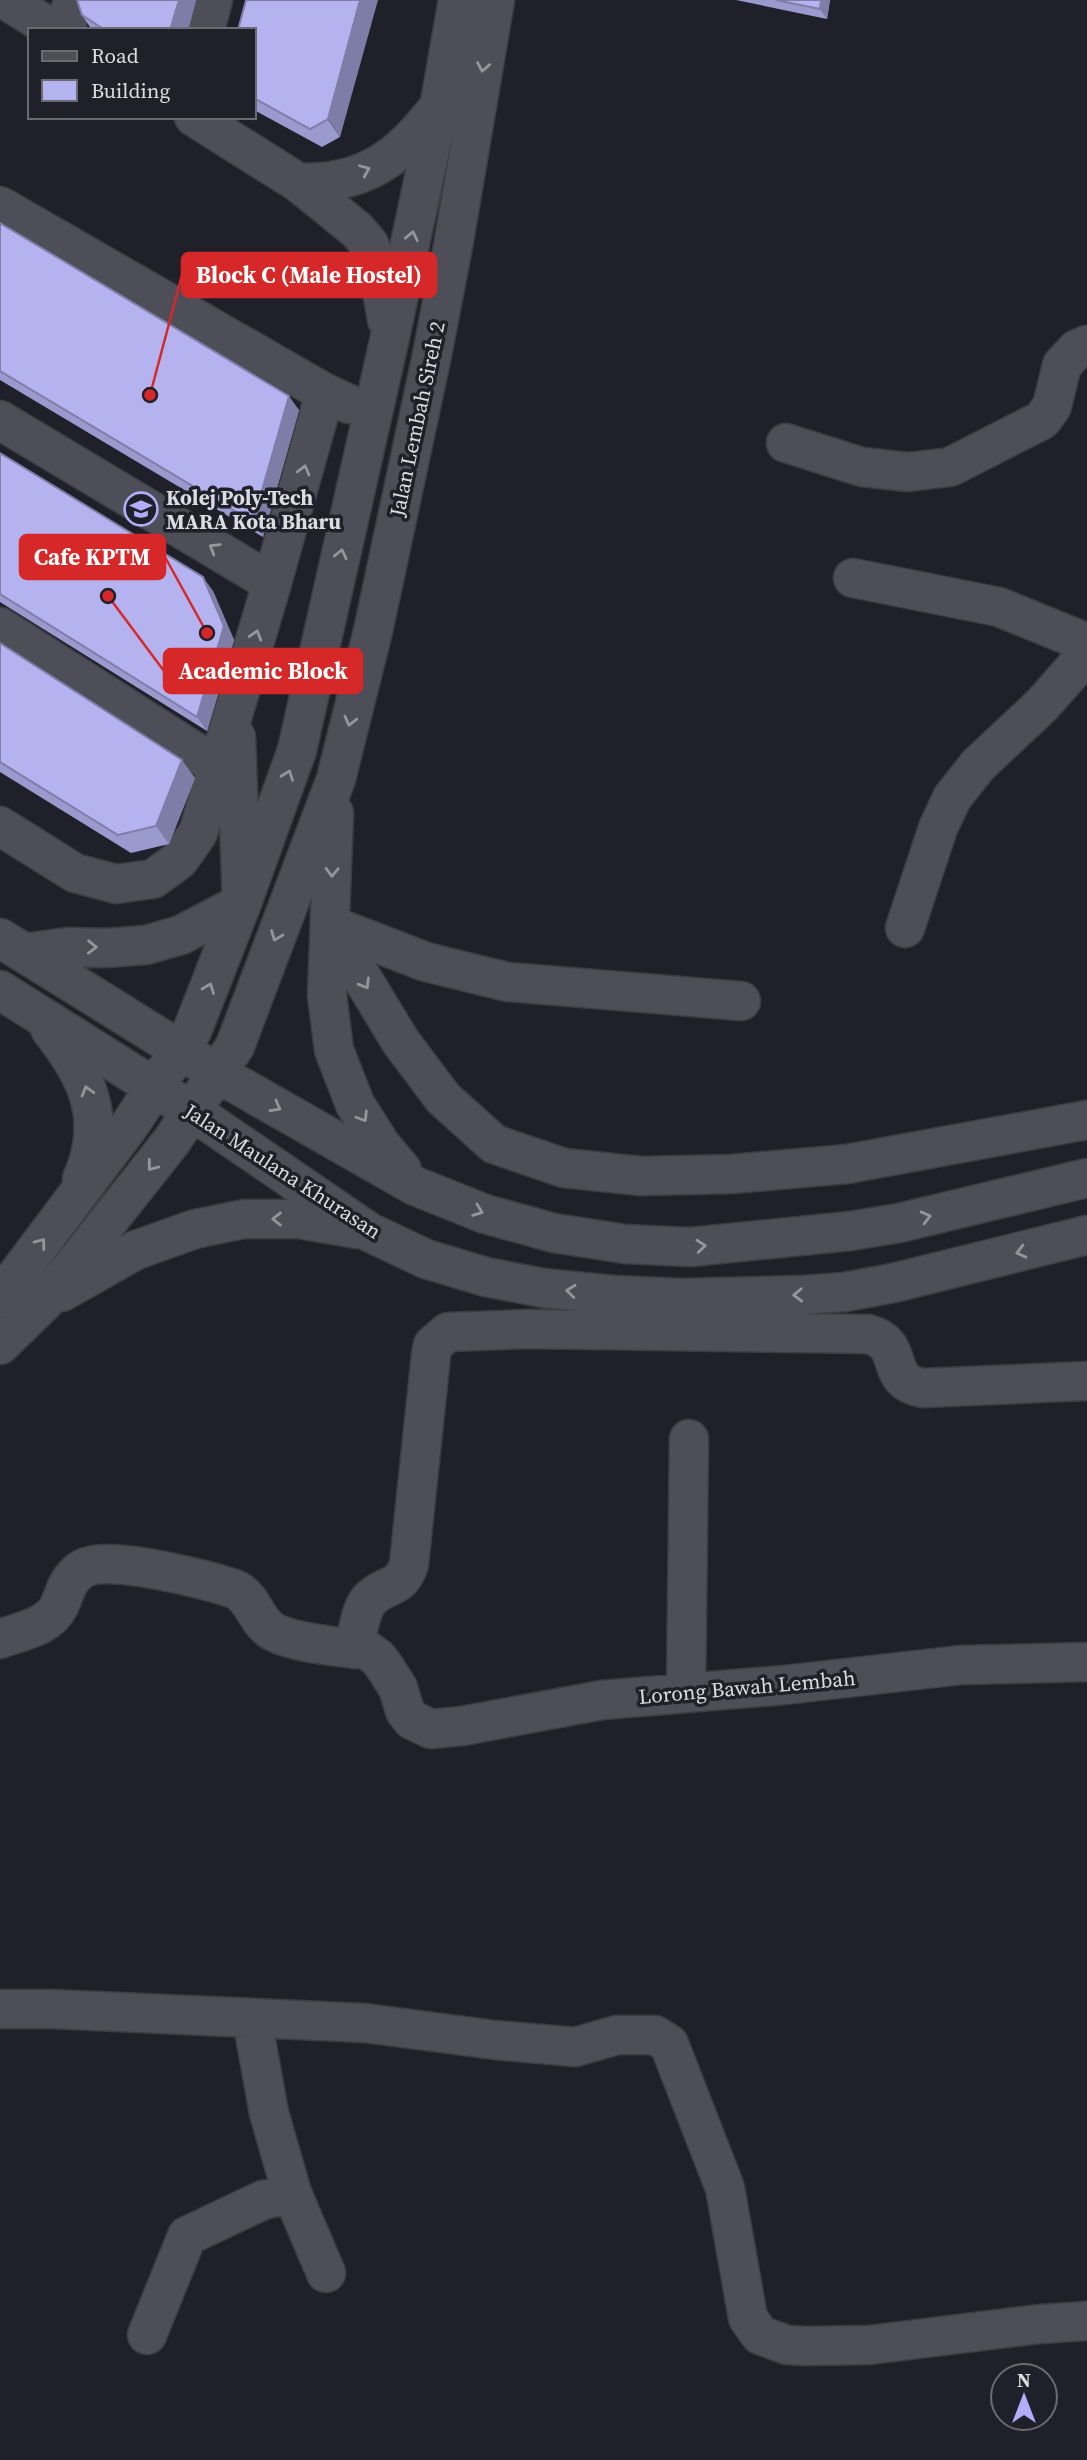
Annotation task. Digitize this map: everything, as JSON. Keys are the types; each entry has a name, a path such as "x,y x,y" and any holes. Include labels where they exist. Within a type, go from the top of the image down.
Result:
{"street":[{"path":"6,0 51,28"},
{"path":"66,28 73,0"},
{"path":"206,28 213,0"},
{"path":"0,1298 71,1204 192,1031 297,750 390,337 439,108 458,0"},
{"name":"Jalan Lembah Sireh 2","path":"336,779 373,631 450,260 495,0"},
{"path":"299,183 337,180 392,158 413,139 439,108"},
{"path":"197,119 299,183 357,230 369,244 377,267 390,337"},
{"path":"0,206 325,393 373,415"},
{"path":"786,443 862,467 908,472 950,467 1042,420 1052,406 1062,365 1077,349 1087,345"},
{"path":"0,826 75,873 116,884 153,879 179,860 198,833 325,393"},
{"path":"0,420 272,583"},
{"path":"853,578 999,607 1087,643"},
{"path":"0,627 216,765"},
{"path":"905,928 938,828 952,798 978,765 1042,705 1087,654"},
{"path":"235,705 242,903"},
{"path":"336,779 327,995 334,1050 355,1104 381,1146 415,1186"},
{"path":"0,1345 45,1301 171,1142 235,1046 336,779"},
{"path":"12,946 105,948 146,945 181,936 242,903"},
{"path":"330,925 426,962 508,982 741,1001"},
{"path":"330,925 401,1042 443,1098 494,1144 564,1168 641,1177 730,1174 846,1164 1087,1120"},
{"path":"12,946 216,1073 415,1186 485,1214 554,1233 625,1244 690,1247 850,1231 899,1223 1087,1178"},
{"name":"Jalan Maulana Khurasan","path":"0,990 192,1111 369,1232 426,1259 486,1277 543,1288 681,1298 845,1292 893,1283 1087,1235"},
{"path":"36,1013 73,1059 86,1085 93,1115 94,1140 71,1204"},
{"path":"45,1301 136,1251 195,1229 244,1219 299,1219 369,1232"},
{"path":"0,1639 45,1622 58,1609 70,1580 79,1571 103,1564 126,1564 237,1590 252,1602 262,1622 277,1635 354,1649 363,1610 368,1602 374,1595 399,1583 406,1575 431,1355 433,1345 439,1337 448,1332 528,1329 868,1334 887,1343 893,1352 897,1371 903,1380 912,1386 923,1388 1087,1381"},
{"path":"686,1693 689,1439"},
{"name":"Lorong Bawah Lembah","path":"354,1649 367,1650 378,1658 398,1688 405,1711 412,1720 431,1729 462,1726 602,1700 784,1685 961,1665 1087,1662"},
{"path":"0,2010 51,2009 365,2023 575,2048 617,2035 655,2035 669,2044 725,2188 748,2318 760,2334 787,2346 869,2345 1087,2320"},
{"path":"252,2019 269,2113 292,2193 327,2273"},
{"path":"147,2335 187,2236 263,2200 292,2193"}],"building":[{"path":"77,0 179,0 171,28 102,28 82,15"},
{"path":"246,0 360,0 328,119 310,129 256,99 256,28 239,28"},
{"path":"776,0 821,0 820,9"},
{"path":"0,223 289,396 253,522 0,371"},
{"path":"0,453 203,577 224,626 197,717 0,594"},
{"path":"0,643 182,760 156,826 118,835 0,762"}],"place":[{"name":"Block C (Male Hostel)","path":"150,395"},
{"name":"Kolej Poly-Tech MARA Kota Bharu","path":"141,509"},
{"name":"Academic Block","path":"108,596"},
{"name":"Cafe KPTM","path":"207,633"}]}
